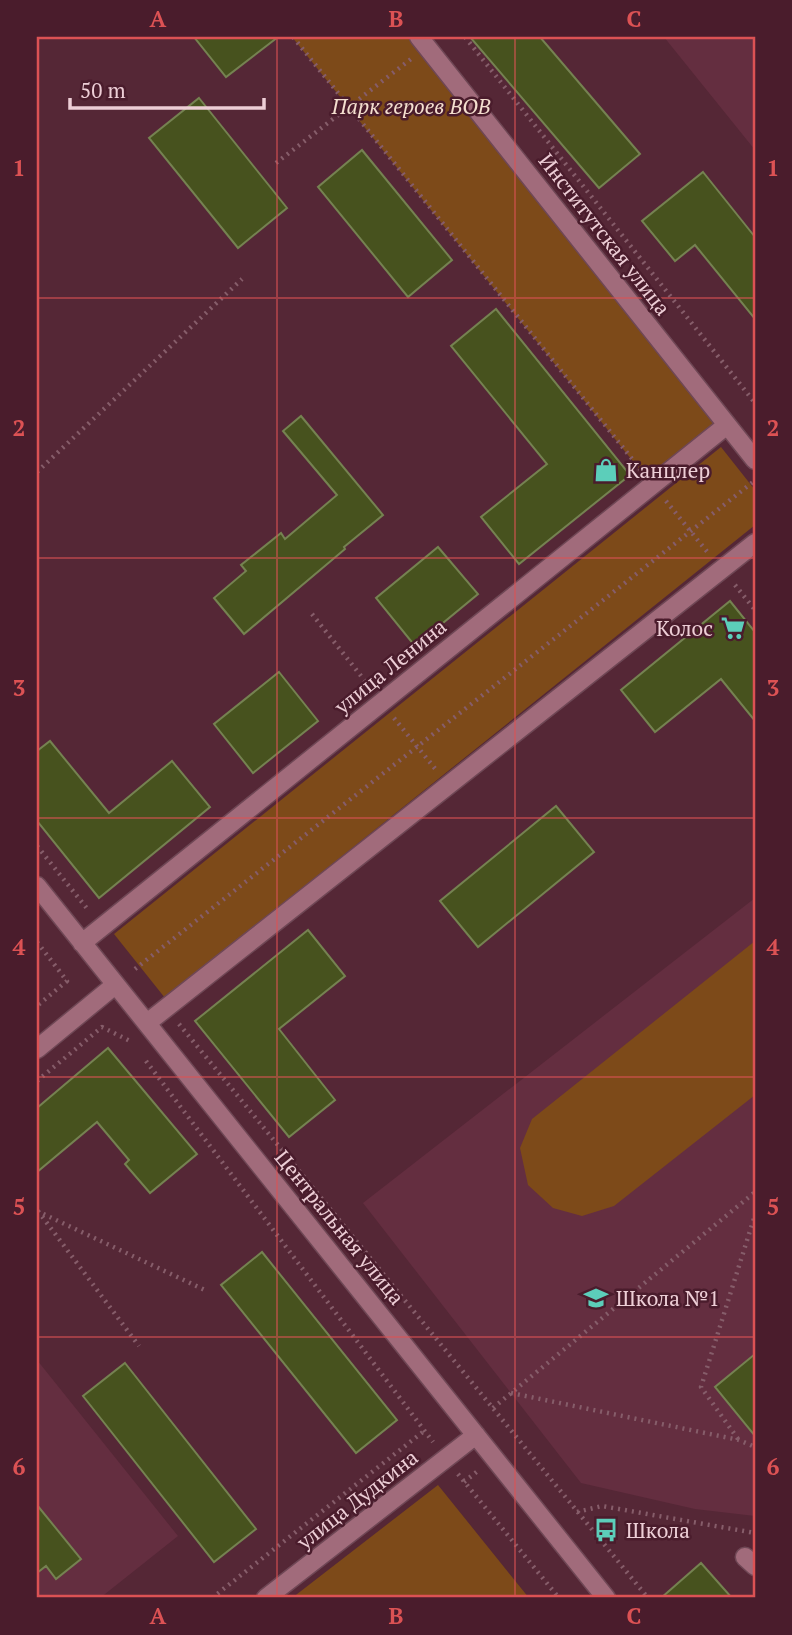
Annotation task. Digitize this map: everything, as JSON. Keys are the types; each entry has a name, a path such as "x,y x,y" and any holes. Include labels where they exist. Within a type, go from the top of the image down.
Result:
{"street":[{"name":"Институтская улица","path":"423,42 755,460"},
{"name":"улица Ленина","path":"82,943 727,425"},
{"path":"148,1023 755,543"},
{"name":"Центральная улица","path":"37,886 606,1598"},
{"path":"37,1049 116,985"},
{"name":"улица Дудкина","path":"266,1598 476,1435"}],"path":[{"path":"293,37 755,610"},
{"path":"465,37 755,403"},
{"path":"276,163 349,107 423,42"},
{"path":"37,472 242,279"},
{"path":"135,969 755,480"},
{"path":"37,846 93,916"},
{"path":"37,942 67,981 37,1006"},
{"path":"176,1020 648,1598"},
{"path":"37,1081 102,1027 131,1040 445,1459 559,1598"},
{"path":"493,1408 755,1192"},
{"path":"139,1346 37,1211 206,1291"},
{"path":"739,1440 701,1387 755,1215"},
{"path":"511,1393 739,1440 755,1447"},
{"path":"212,1598 424,1430"},
{"path":"578,1512 602,1506 755,1533"}],"shaded area":[{"path":"664,37 755,37 755,150"},
{"name":"Школа №1","path":"755,898 755,1516 695,1509 581,1483 363,1203"},
{"path":"37,1360 178,1536 100,1598 37,1598"}],"green space":[{"name":"Парк героев ВОВ","path":"292,37 419,37 727,425 652,485"},
{"path":"721,447 755,490 755,525 165,998 114,934"},
{"path":"755,941 755,1095 614,1206 582,1216 553,1208 528,1185 520,1148 532,1119"},
{"path":"438,1485 529,1598 292,1598"}],"building":[{"path":"194,37 278,37 226,77"},
{"path":"470,37 540,37 640,154 599,188"},
{"path":"199,98 287,208 238,248 149,138"},
{"path":"362,150 452,260 408,297 318,187"},
{"path":"703,172 755,237 755,319 695,245 675,261 642,221"},
{"path":"496,309 630,475 519,564 481,517 547,464 451,346"},
{"path":"301,416 383,515 244,634 214,598 246,571 241,565 281,533 285,539 337,495 283,431"},
{"path":"438,547 478,594 415,646 376,598"},
{"path":"730,601 755,632 755,721 721,679 655,732 621,690"},
{"path":"279,672 318,721 253,773 214,724"},
{"path":"50,741 109,813 172,761 210,807 99,898 37,821 37,751"},
{"path":"556,806 594,852 478,947 440,901"},
{"path":"308,930 345,976 279,1029 335,1100 289,1137 195,1021"},
{"path":"108,1048 197,1154 150,1193 125,1164 129,1160 97,1122 37,1172 37,1108"},
{"path":"262,1252 397,1420 356,1453 221,1285"},
{"path":"755,1354 755,1436 715,1387"},
{"path":"125,1363 256,1529 214,1562 83,1396"},
{"path":"37,1505 81,1559 56,1579 46,1566 37,1573"},
{"path":"701,1563 732,1598 661,1598"}],"place":[{"name":"Канцлер","path":"606,470"},
{"name":"Колос","path":"733,628"},
{"name":"Школа №1","path":"596,1298"},
{"name":"Школа","path":"606,1530"}]}
